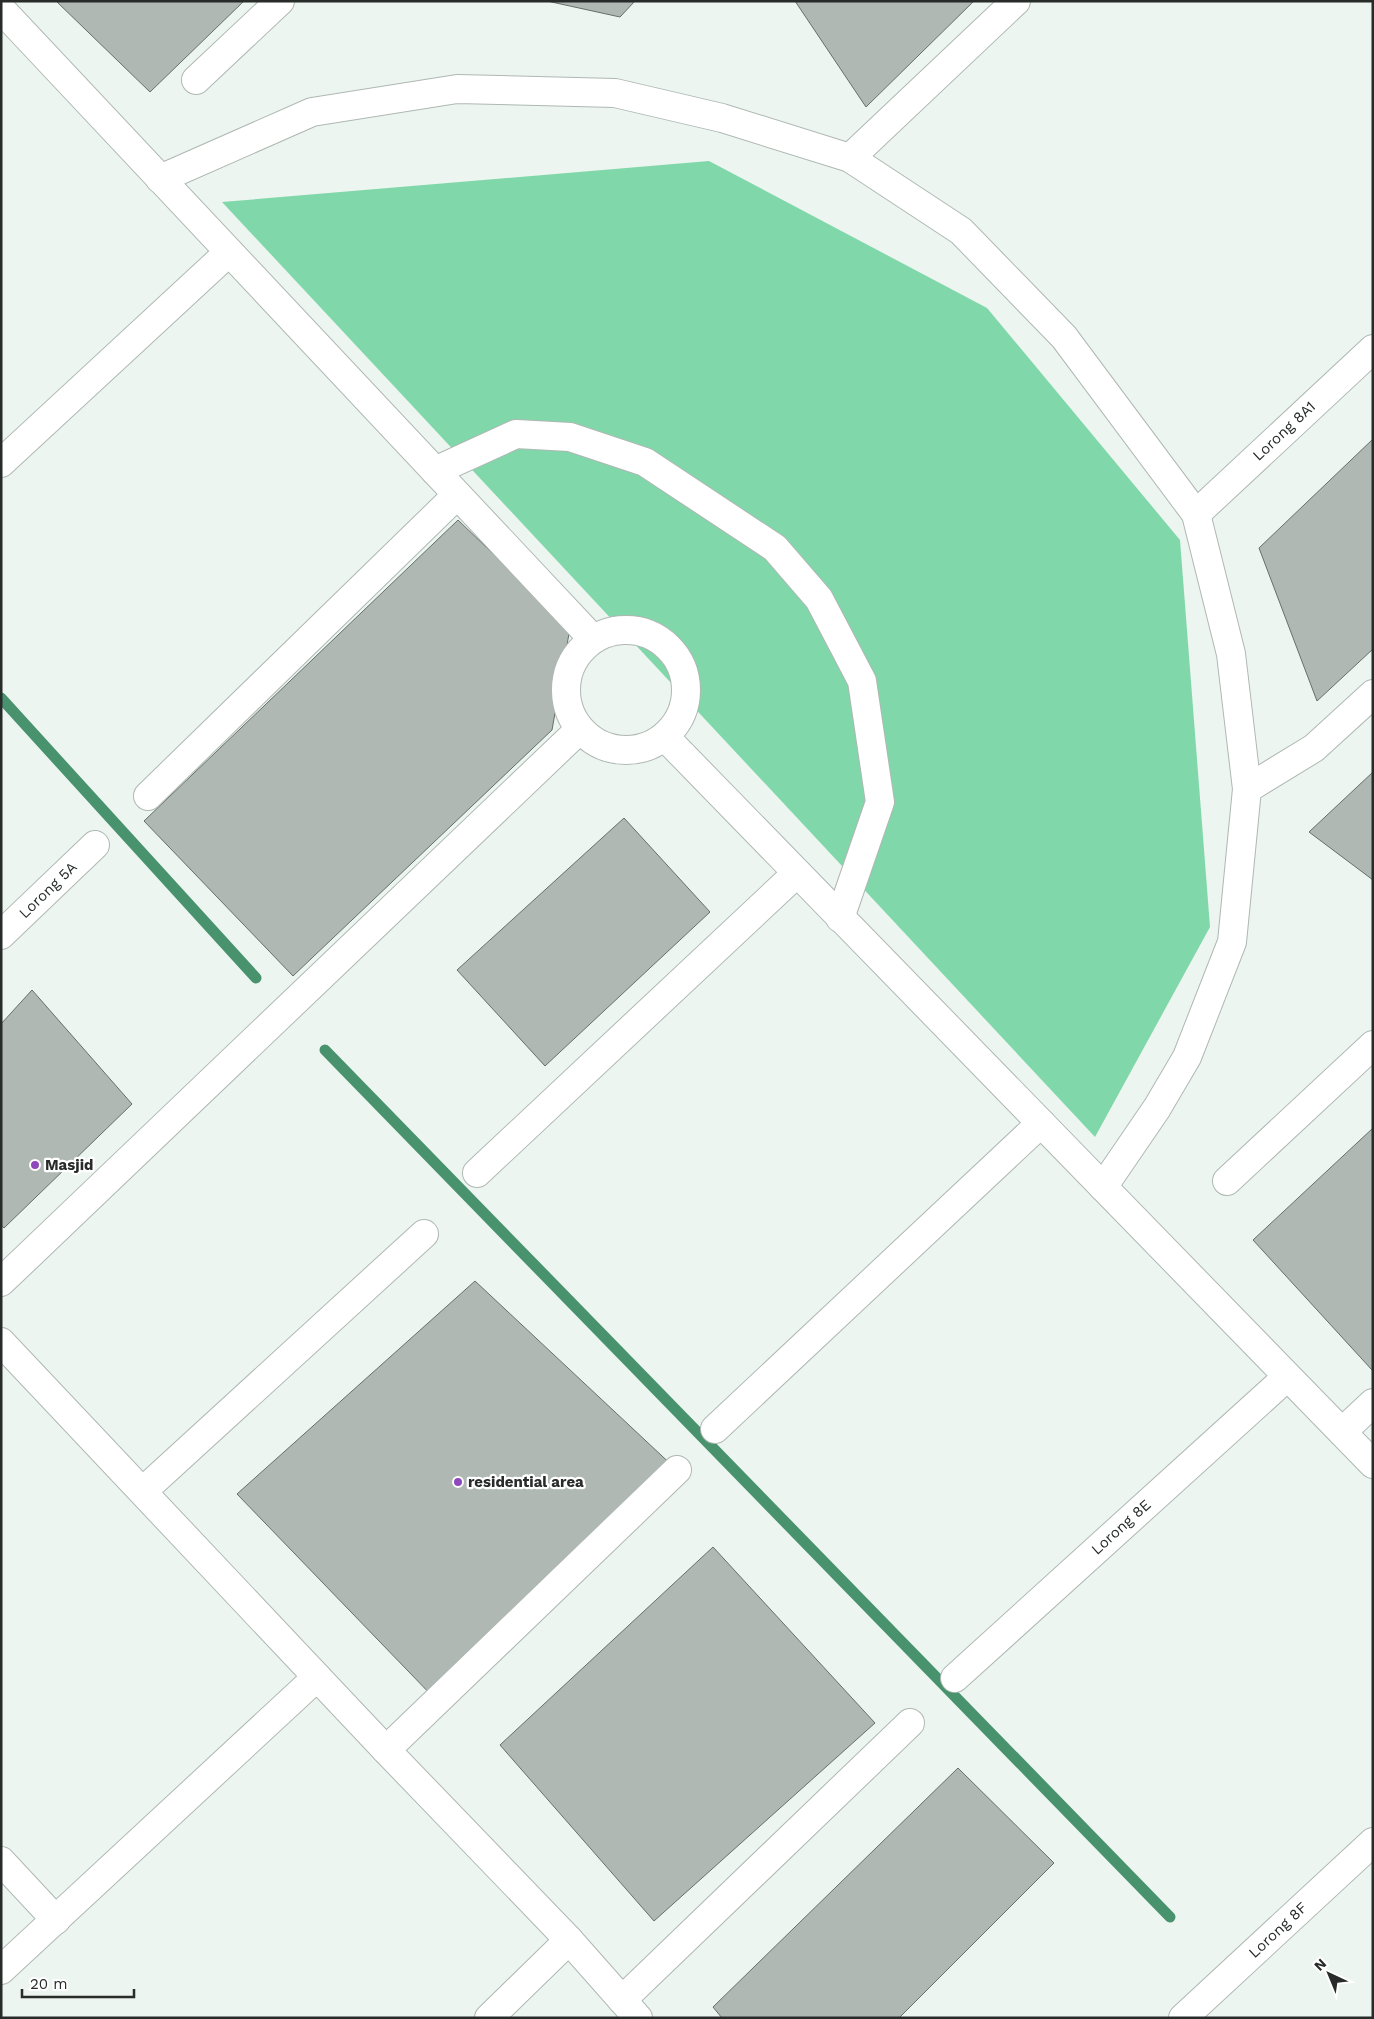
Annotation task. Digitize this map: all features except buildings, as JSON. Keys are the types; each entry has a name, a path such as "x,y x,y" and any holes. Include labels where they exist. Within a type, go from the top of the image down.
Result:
{"street":[{"path":"196,80 280,1"},
{"path":"850,158 1016,1"},
{"path":"1,10 593,639"},
{"path":"160,179 312,112 457,89 615,93 722,118 850,158 961,231 1064,337 1196,514 1231,654 1247,789 1232,942 1187,1056 1157,1108 1103,1187"},
{"path":"1,463 229,252"},
{"name":"Lorong 8A1","path":"1196,514 1373,348"},
{"path":"435,470 516,434 570,437 645,462 775,548 819,599 862,681 880,802 840,918"},
{"path":"148,796 458,495"},
{"path":"632,630 652,635 668,646 680,663 686,682 685,702 678,721 665,737 648,746 630,751 611,750 594,742 579,730 569,712 565,692 568,672 578,653 593,639 612,632 632,630"},
{"path":"1247,789 1314,748 1373,694"},
{"path":"1,1282 579,730"},
{"path":"665,737 1373,1464"},
{"name":"Lorong 5A","path":"1,935 95,845"},
{"path":"477,1173 797,873"},
{"path":"1227,1181 1373,1045"},
{"path":"715,1429 1041,1123"},
{"path":"143,1491 424,1234"},
{"path":"1,1342 386,1750 569,1940 630,2009 910,1723"},
{"name":"Lorong 8E","path":"955,1678 1287,1376"},
{"path":"1342,1432 1373,1403"},
{"path":"386,1750 677,1470"},
{"path":"1,1970 317,1677"},
{"name":"Lorong 8F","path":"1183,2018 1373,1842"},
{"path":"1,1861 56,1920"},
{"path":"489,2018 569,1940"}],"green space":[{"path":"709,161 987,308 1180,540 1210,927 1095,1137 222,202"}],"waterway":[{"path":"1,698 256,978"},
{"path":"325,1050 1170,1917"}],"place":[{"name":"Masjid","path":"35,1165"},
{"name":"residential area","path":"458,1482"}]}
